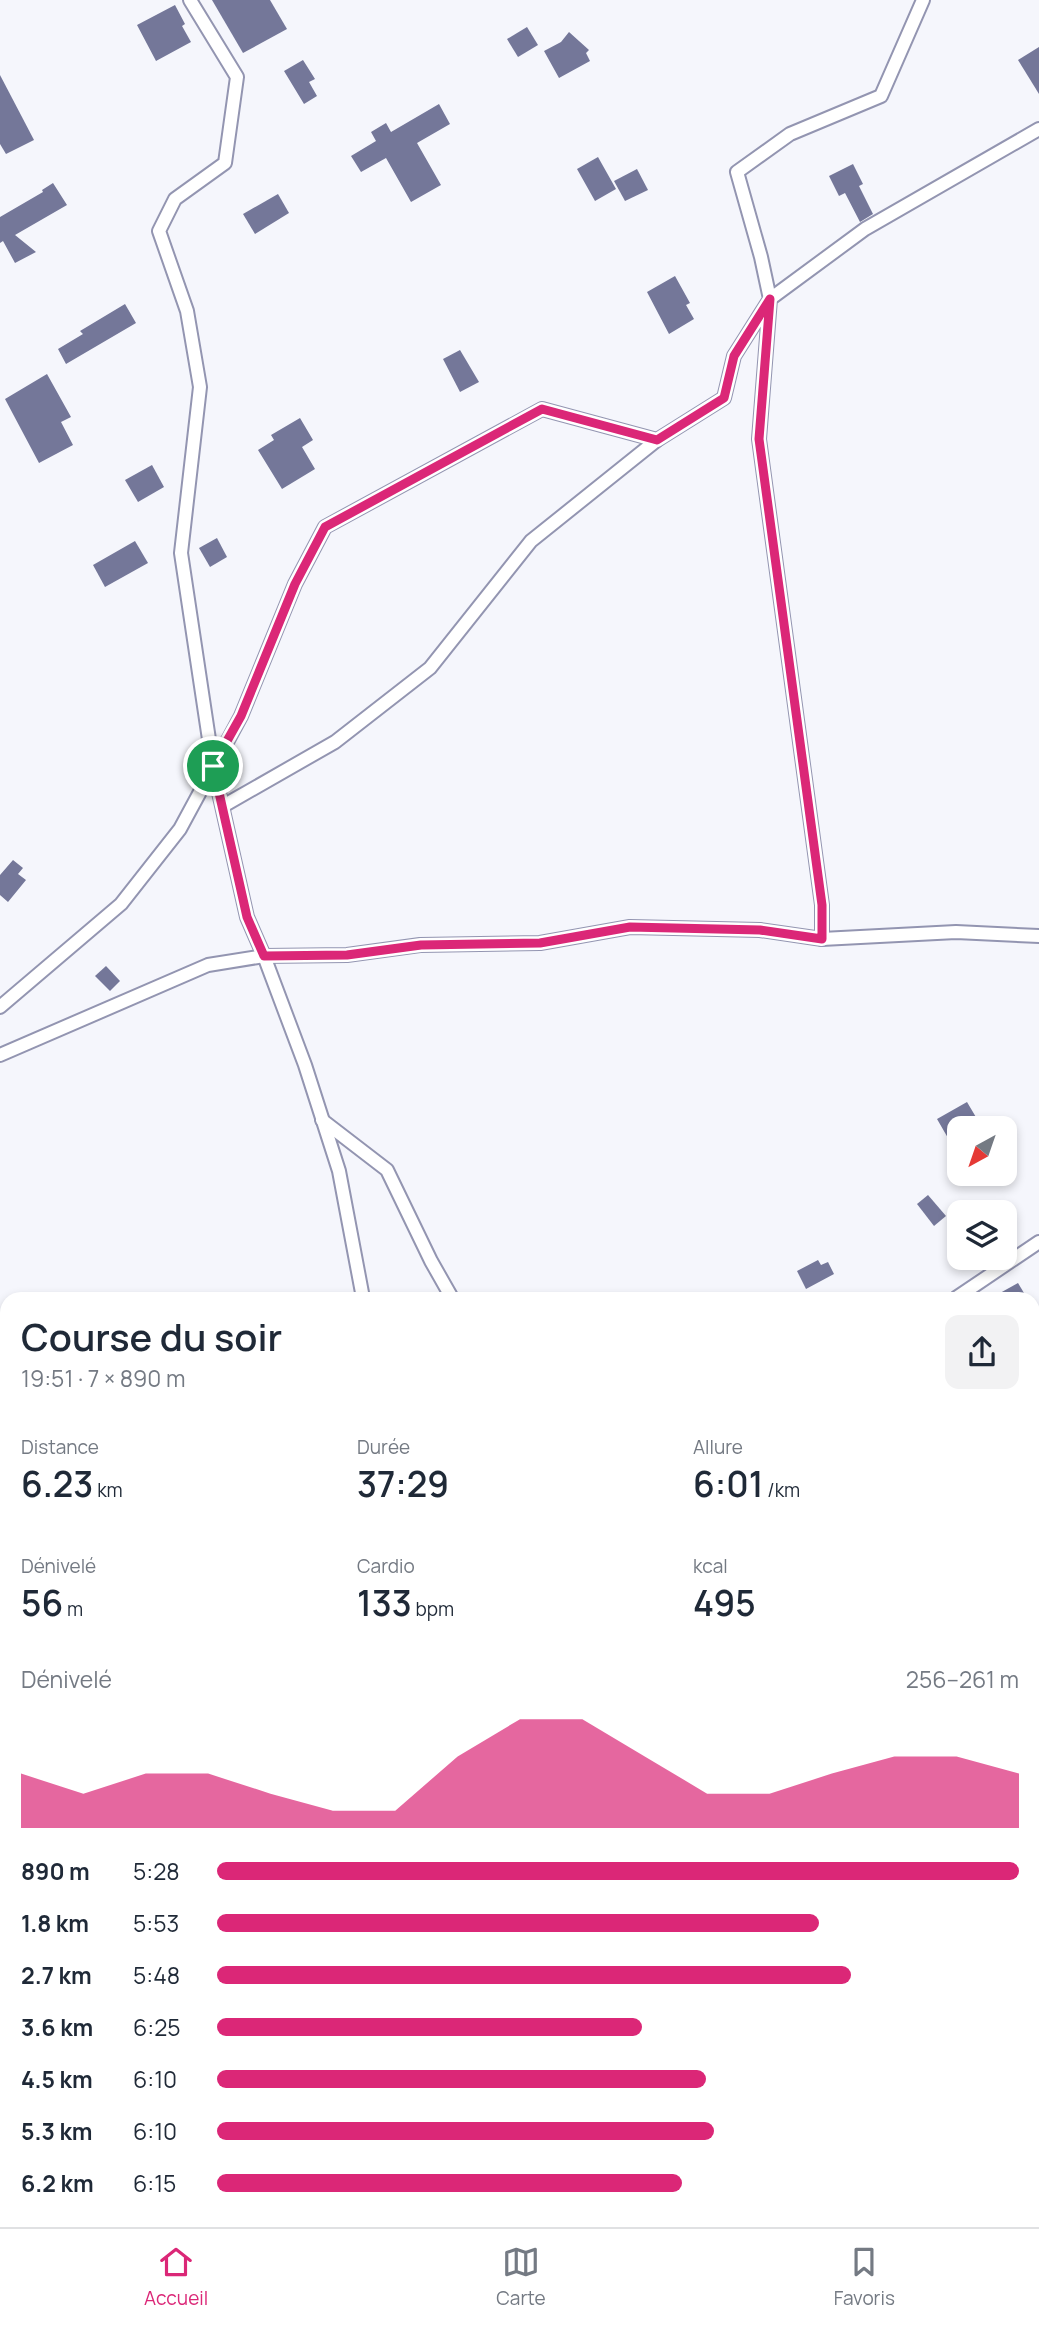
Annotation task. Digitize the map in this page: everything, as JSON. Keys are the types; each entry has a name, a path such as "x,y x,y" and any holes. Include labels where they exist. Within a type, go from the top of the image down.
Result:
{"street":[{"path":"190,0 237,77 225,163 175,199 159,231 187,311 200,387 181,553 213,766 247,917 305,1065 338,1171 362,1292"},
{"path":"822,939 822,905 759,439 770,299 737,172 790,134 881,96 923,0"},
{"path":"223,806 335,742 429,668 531,541 657,440 724,398 734,356 770,299 865,229 1039,130"},
{"path":"0,1007 121,904 180,830 241,716 295,584 325,527 542,409 657,440"},
{"path":"0,1055 208,965 264,956 347,955 421,945 540,943 630,927 760,930 822,939 956,932 1039,936"},
{"path":"322,1120 387,1170 449,1292"},
{"path":"965,1292 1039,1242"}],"building":[{"path":"212,0 270,0 287,29 243,53"},
{"path":"175,5 191,42 156,61 137,25"},
{"path":"527,27 538,45 518,57 507,39"},
{"path":"569,32 589,50 586,53 590,61 559,78 544,51 561,42"},
{"path":"1039,47 1039,94 1018,60"},
{"path":"303,60 315,79 309,82 317,96 304,104 284,71"},
{"path":"0,75 34,140 6,154 0,144"},
{"path":"439,104 450,124 417,143 441,185 411,202 386,158 361,172 351,156 376,141 371,132 386,123 391,132"},
{"path":"598,157 616,189 595,201 577,169"},
{"path":"853,164 863,184 859,186 873,214 860,222 845,193 839,196 829,176"},
{"path":"637,169 648,190 625,201 614,181"},
{"path":"53,183 67,205 15,235 36,252 15,263 3,241 0,243 0,217 43,192 42,190"},
{"path":"278,194 289,213 255,234 243,214"},
{"path":"675,276 690,303 686,305 694,319 669,334 647,292"},
{"path":"125,304 136,323 66,364 58,349 83,334 80,331"},
{"path":"460,350 479,382 460,392 443,359"},
{"path":"47,374 71,417 61,422 73,445 39,463 5,399"},
{"path":"300,418 313,440 302,447 315,469 282,489 258,450 274,440 271,435"},
{"path":"152,465 164,487 138,502 125,480"},
{"path":"217,538 227,557 210,567 199,548"},
{"path":"135,541 148,563 105,587 93,565"},
{"path":"13,860 23,868 18,874 26,880 8,902 0,895 0,875"},
{"path":"106,966 120,981 110,991 95,976"},
{"path":"967,1102 975,1116 947,1116 947,1136 937,1119"},
{"path":"928,1195 946,1216 934,1226 917,1204"},
{"path":"818,1260 821,1265 828,1262 834,1274 806,1289 797,1271"},
{"path":"1018,1283 1023,1292 1002,1292"}],"route":[{"path":"770,299 759,439 822,905 822,939 760,930 630,927 540,943 421,945 347,955 264,956 247,917 213,766 241,716 295,584 325,527 542,409 657,440 724,398 734,356 770,299"}]}
